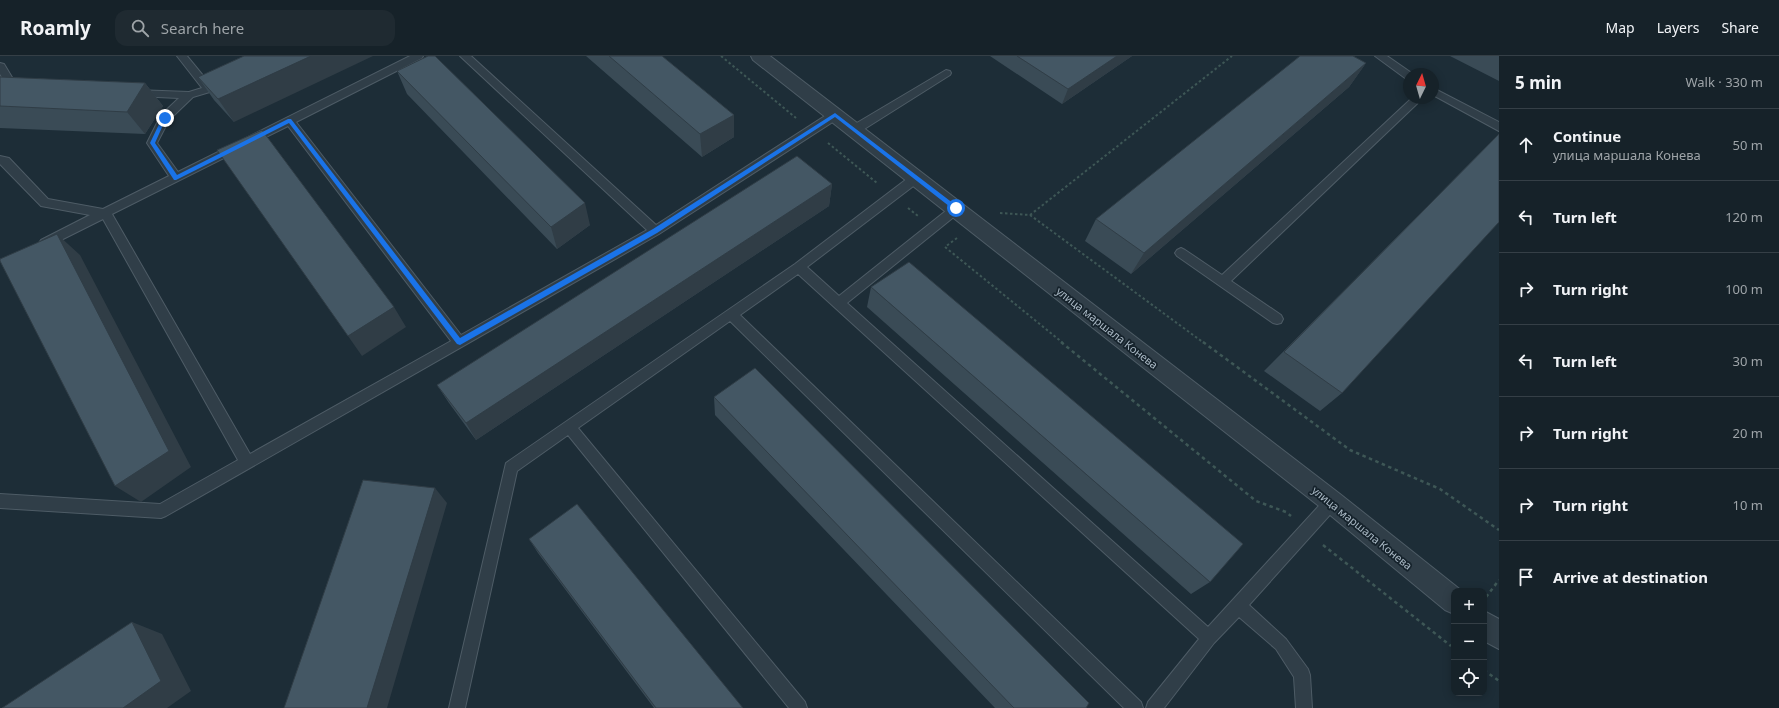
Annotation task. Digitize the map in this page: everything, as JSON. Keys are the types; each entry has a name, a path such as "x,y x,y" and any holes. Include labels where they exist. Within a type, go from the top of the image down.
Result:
{"street":[{"name":"улица маршала Конева","path":"759,56 1332,502 1451,599"},
{"path":"1487,626 1499,636"}],"lane":[{"path":"127,93 189,95 212,87 182,56"},
{"path":"35,248 106,214 418,56"},
{"path":"465,56 655,231"},
{"path":"1380,56 1403,72"},
{"path":"0,66 13,87 28,88"},
{"path":"854,130 946,73"},
{"path":"1439,94 1499,127"},
{"path":"176,178 152,143 165,118 189,95"},
{"path":"1224,281 1412,104"},
{"path":"0,501 161,511 655,231 835,115"},
{"path":"290,121 460,342"},
{"path":"2,161 45,203 106,214"},
{"path":"457,708 511,467 799,267 916,178"},
{"path":"839,304 956,208"},
{"path":"106,214 247,462"},
{"path":"1181,253 1224,281 1277,319"},
{"path":"799,267 1209,638"},
{"path":"731,314 1135,708"},
{"path":"568,427 800,708"},
{"path":"1154,708 1209,638 1332,502"},
{"path":"1238,606 1281,644 1302,675 1304,708"}],"path":[{"path":"721,56 950,243"},
{"path":"1030,215 1232,56"},
{"path":"1451,645 1333,554 1286,512 1256,501 945,247 994,212 1030,215 1350,450 1440,489 1499,530"},
{"path":"1487,597 1499,580"},
{"path":"1487,672 1499,681"}],"building":[{"path":"244,56 311,56 218,99 198,77"},
{"path":"428,56 435,56 585,203 551,227 397,71"},
{"path":"609,56 662,56 734,115 700,134"},
{"path":"1017,56 1117,56 1068,89"},
{"path":"1300,56 1353,56 1366,63 1144,253 1096,219"},
{"path":"0,77 145,83 127,112 0,106"},
{"path":"262,130 394,307 348,336 217,150"},
{"path":"1499,134 1499,222 1342,393 1284,352"},
{"path":"797,156 832,184 466,423 437,385"},
{"path":"57,234 169,451 115,486 0,261 0,259"},
{"path":"909,262 1243,544 1210,582 871,287"},
{"path":"755,368 1089,703 1086,708 1014,708 714,397"},
{"path":"363,480 435,488 367,708 284,708"},
{"path":"577,504 743,708 656,708 529,539"},
{"path":"132,622 161,681 123,708 2,708"}],"route":[{"path":"165,118 152,143 176,178 290,121 460,342 655,231 835,115 956,208"}]}
